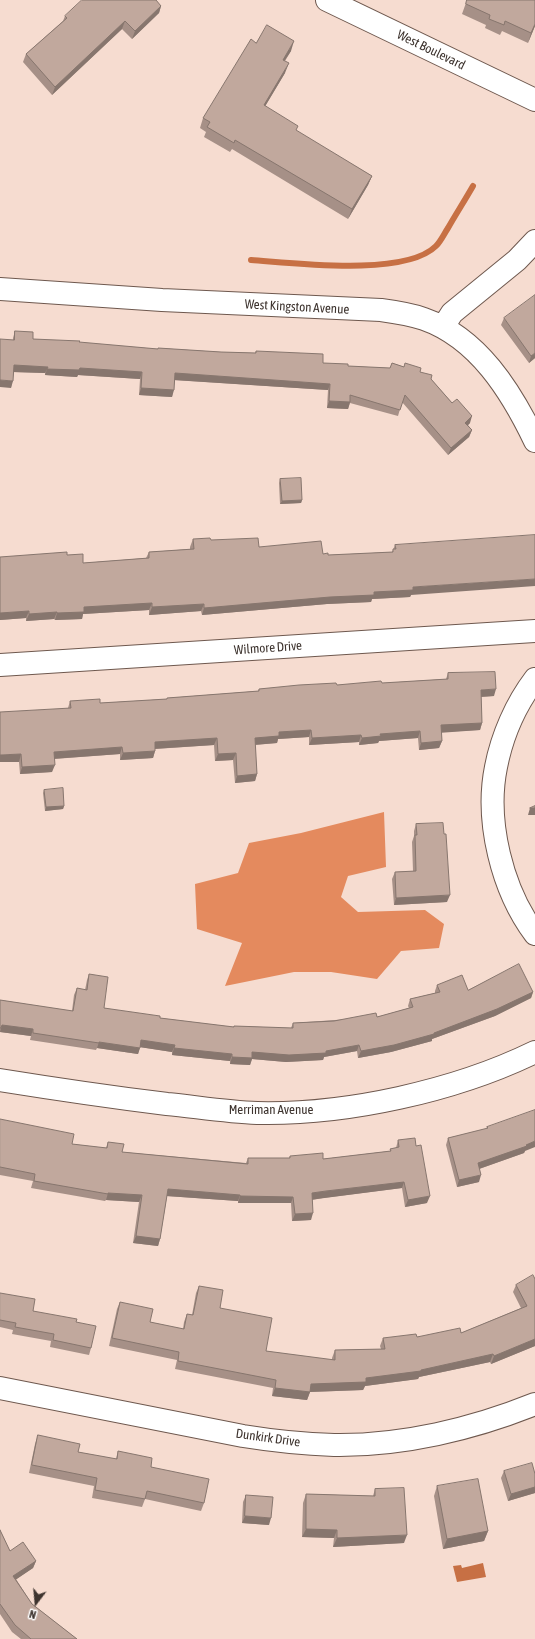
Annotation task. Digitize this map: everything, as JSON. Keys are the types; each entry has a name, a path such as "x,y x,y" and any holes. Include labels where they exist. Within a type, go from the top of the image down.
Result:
{"street":[{"name":"West Boulevard","path":"327,0 535,100"},
{"path":"443,327 452,313 517,260 535,241"},
{"name":"West Kingston Avenue","path":"0,289 169,300 381,310 411,315 443,327 464,341 485,361 504,385 516,404 535,441"},
{"name":"Wilmore Drive","path":"0,665 535,631"},
{"path":"535,679 514,713 504,739 496,767 493,786 493,824 500,860 512,895 535,934"},
{"name":"Merriman Avenue","path":"0,1080 96,1095 230,1111 258,1113 313,1111 373,1103 440,1088 504,1067 535,1052"},
{"name":"Dunkirk Drive","path":"0,1388 250,1437 281,1442 335,1445 390,1442 445,1433 502,1418 535,1404"}],"shaded area":[{"path":"384,812 386,867 348,876 341,897 358,912 425,910 444,924 439,948 401,951 377,979 331,972 294,972 225,986 242,943 197,929 195,884 238,873 249,843 301,833"},
{"path":"483,1563 486,1577 457,1582 453,1566 461,1565 462,1568"}],"building":[{"path":"82,0 156,0 161,6 135,31 125,21 55,87 26,54 67,18 65,16"},
{"path":"467,0 535,0 535,24 531,33 505,21 504,25 489,19 490,15 466,4"},
{"path":"267,25 294,41 283,60 289,63 264,105 298,126 296,130 372,176 352,209 235,140 234,143 207,127 210,122 203,118 251,39 256,43"},
{"path":"535,295 535,353 531,356 504,318"},
{"path":"15,331 33,332 33,339 80,341 79,342 158,349 323,354 323,363 348,364 348,366 390,368 392,363 404,367 405,363 421,368 420,372 432,375 431,379 452,403 457,399 472,416 465,423 472,430 451,448 405,395 400,410 350,395 350,402 329,401 330,384 175,373 174,390 141,388 142,372 80,368 79,370 47,369 48,367 14,365 13,381 0,380 0,339 14,340"},
{"path":"301,478 302,500 282,501 280,479"},
{"path":"535,535 535,579 413,587 413,590 374,592 374,595 330,597 204,608 204,604 152,607 152,603 84,607 84,612 29,614 29,611 0,613 0,557 67,552 67,555 83,554 83,563 149,558 149,552 194,549 193,539 210,538 211,540 258,538 259,547 321,541 323,554 328,553 328,555 393,552 393,549 396,549 395,545"},
{"path":"495,672 496,689 481,690 482,723 441,725 442,741 421,743 420,731 380,734 381,736 362,738 361,735 312,738 311,730 279,732 279,736 255,738 257,774 237,776 236,753 218,754 217,738 155,742 155,751 123,753 122,747 54,752 55,765 22,767 21,754 0,755 0,712 71,708 70,701 100,699 100,703 167,699 259,691 259,689 299,685 336,683 337,685 381,681 382,683 448,679 448,673"},
{"path":"63,788 64,806 46,807 44,790"},
{"path":"443,823 444,834 446,834 450,895 396,898 395,872 416,871 416,824"},
{"path":"519,964 533,992 497,1009 434,1034 394,1045 361,1051 359,1045 326,1051 326,1053 289,1055 252,1052 252,1058 232,1057 232,1054 174,1048 175,1045 141,1040 140,1048 33,1033 33,1029 2,1025 0,1028 0,1000 73,1011 77,988 87,990 89,974 108,977 104,1008 160,1016 160,1018 234,1027 293,1028 293,1023 334,1021 376,1013 377,1017 413,1007 410,999 440,992 437,985 462,975 468,990"},
{"path":"535,1110 535,1141 526,1145 527,1146 478,1163 481,1175 459,1180 448,1138 488,1128 487,1127"},
{"path":"0,1119 74,1134 72,1144 107,1148 108,1142 124,1144 122,1152 248,1164 248,1158 290,1158 290,1156 323,1153 323,1159 391,1151 390,1149 399,1147 398,1140 415,1138 416,1146 421,1145 430,1196 408,1200 404,1182 326,1191 312,1193 313,1213 295,1214 293,1197 240,1196 168,1189 160,1239 136,1236 142,1195 108,1194 34,1181 35,1174 0,1167"},
{"path":"533,1275 535,1279 535,1339 494,1356 493,1354 421,1371 366,1378 366,1382 311,1384 310,1392 275,1388 276,1380 178,1361 179,1352 112,1338 120,1302 153,1309 150,1322 184,1329 187,1314 193,1315 199,1286 223,1290 220,1308 272,1318 266,1351 335,1360 335,1350 385,1349 383,1338 416,1334 417,1337 460,1328 461,1333 527,1306 516,1285"},
{"path":"0,1293 35,1299 33,1311 77,1319 76,1322 96,1326 91,1348 53,1340 54,1334 15,1327 16,1323 0,1320"},
{"path":"38,1435 80,1444 78,1452 117,1459 118,1451 152,1458 151,1467 209,1479 204,1503 147,1491 145,1499 95,1490 97,1478 32,1465"},
{"path":"532,1463 535,1474 535,1487 511,1494 504,1471"},
{"path":"478,1479 488,1531 447,1539 437,1486"},
{"path":"404,1488 407,1535 337,1538 337,1530 306,1529 306,1494 375,1496 375,1489"},
{"path":"246,1495 273,1497 271,1518 245,1516"},
{"path":"0,1530 10,1551 23,1542 36,1561 13,1576 32,1604 77,1639 31,1639 15,1625 0,1604"}],"waterway":[{"path":"251,260 348,266 400,262 421,256 436,246 439,242 473,186"}]}
